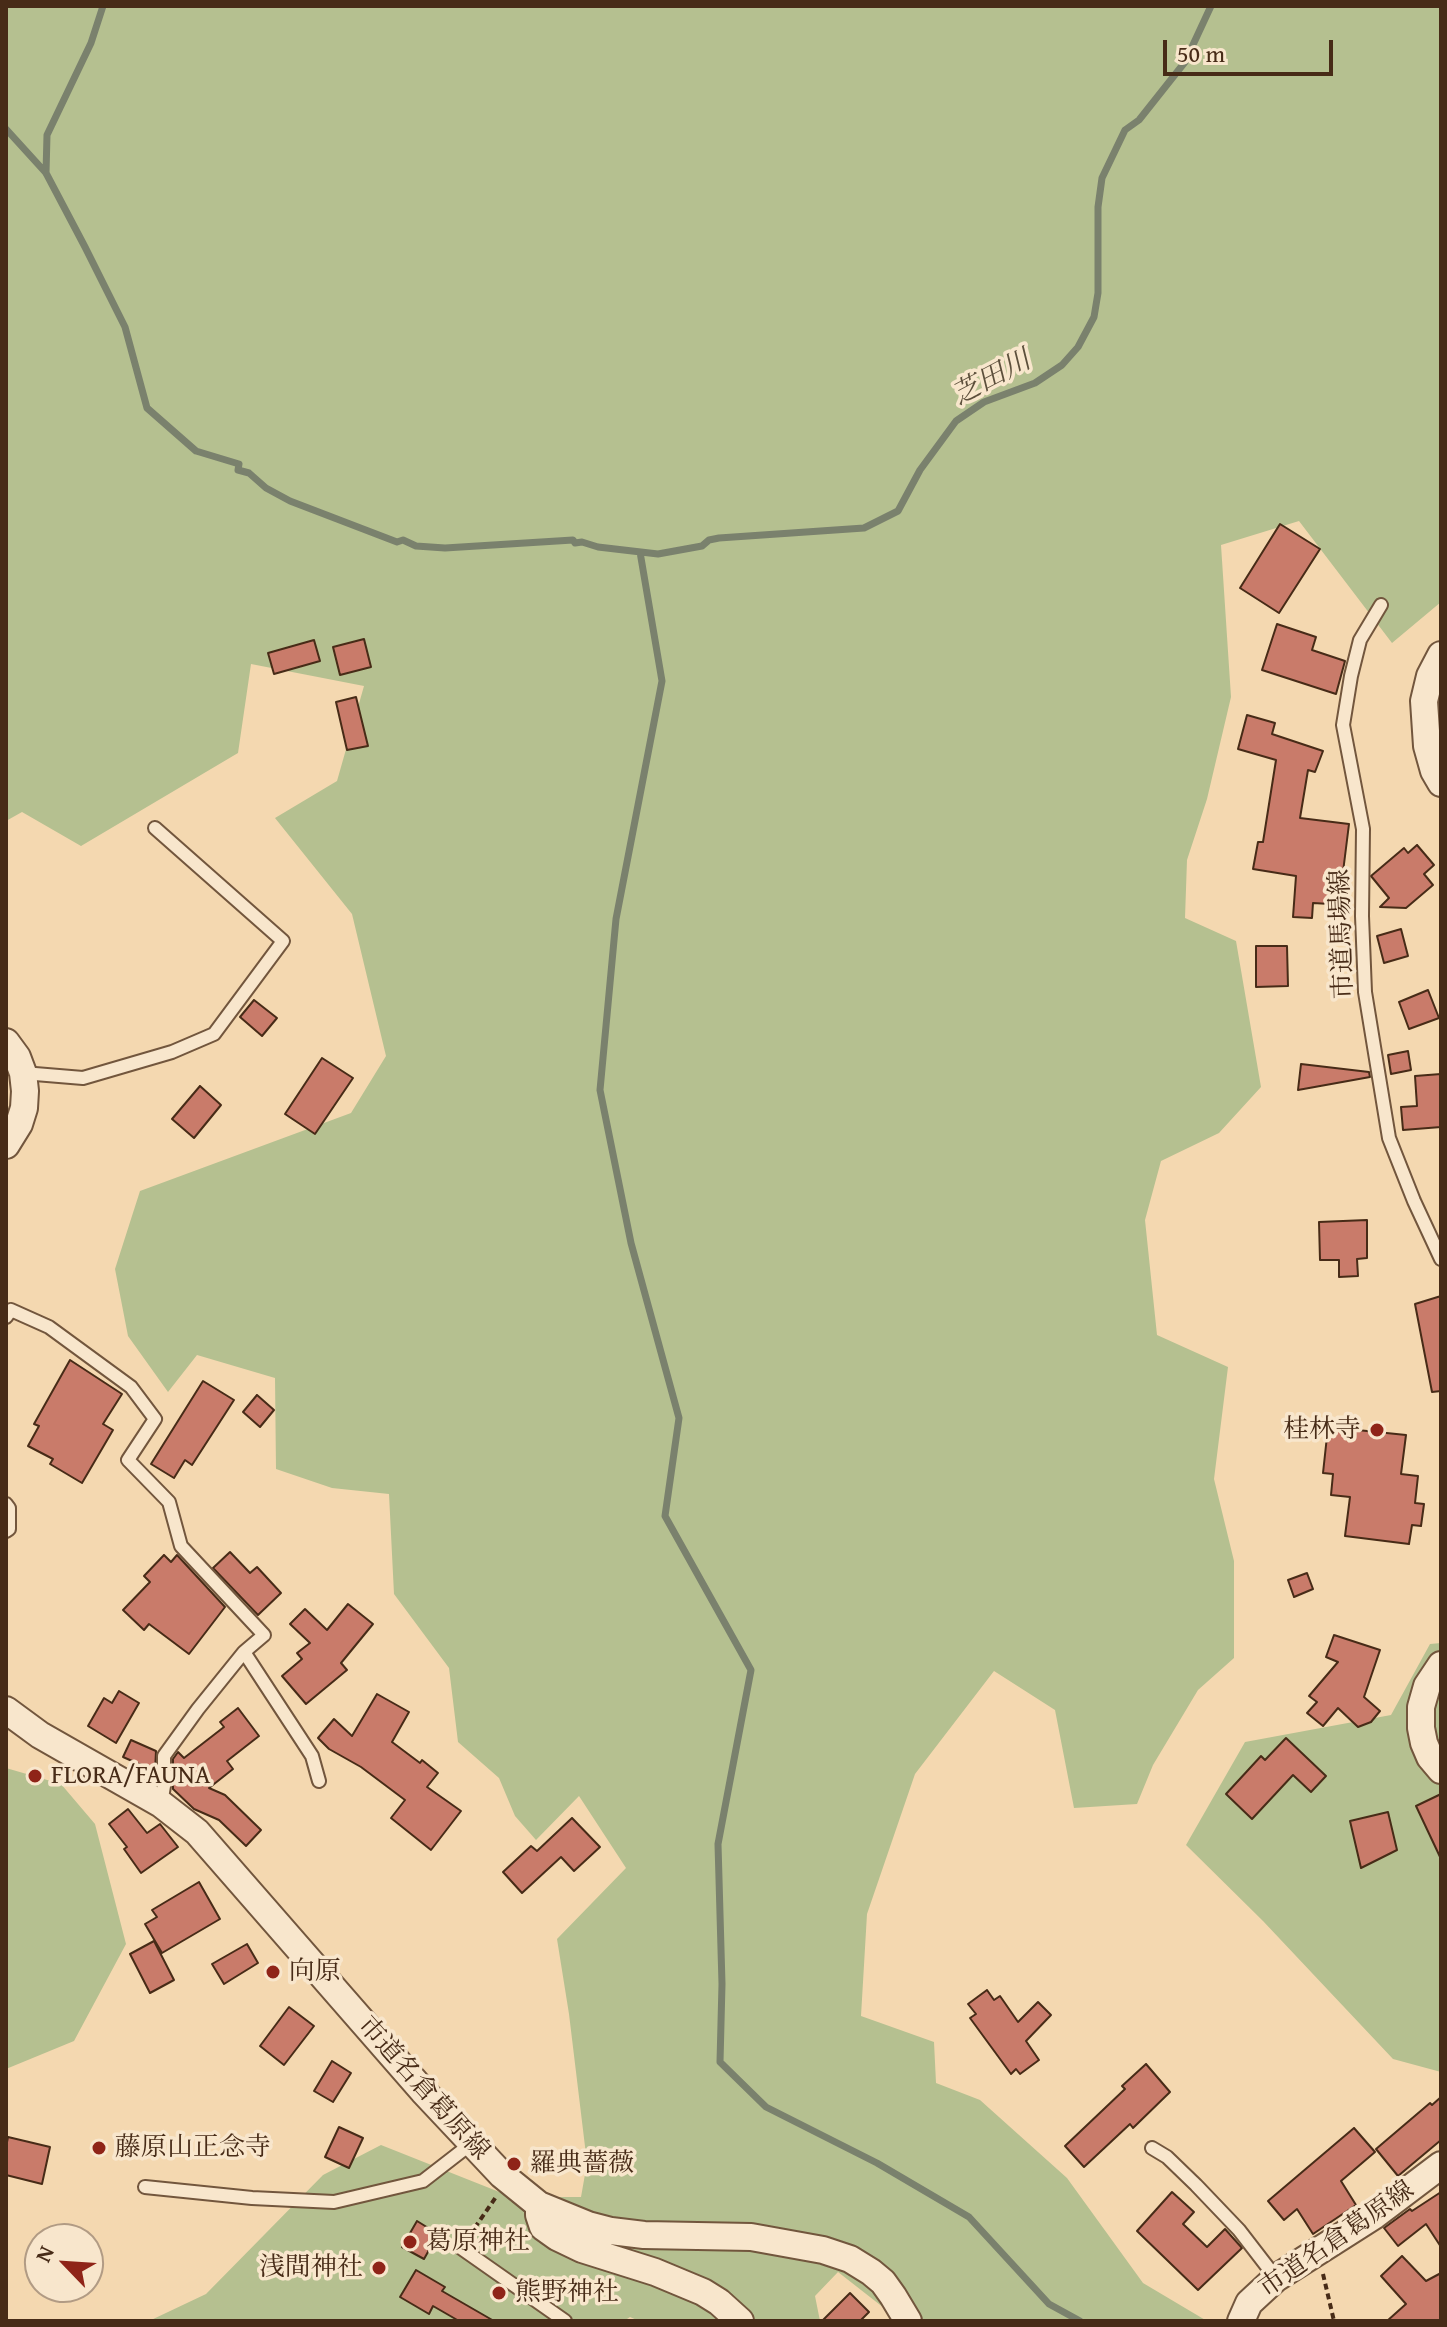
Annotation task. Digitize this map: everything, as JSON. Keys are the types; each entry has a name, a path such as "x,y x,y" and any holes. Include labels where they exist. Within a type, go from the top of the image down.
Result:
{"street":[{"path":"1441,655 1430,676 1424,701 1427,746 1441,783"},
{"path":"6,1042 17,1057 23,1073 24,1108 19,1124 6,1145"},
{"path":"1441,1665 1427,1686 1421,1707 1424,1743 1441,1770"},
{"name":"市道名倉葛原線","path":"6,1710 40,1735 161,1804 197,1832 423,2091 508,2181 539,2205 611,2231 644,2235 751,2237 823,2250 850,2259 871,2272 893,2296 908,2321"},
{"name":"市道名倉葛原線","path":"1241,2321 1249,2303 1276,2278 1435,2177"},
{"path":"539,2205 543,2227 557,2237 582,2249 688,2286 719,2302 740,2321"}],"lane":[{"name":"市道馬場線","path":"1381,605 1360,640 1343,725 1363,829 1365,992 1389,1138 1441,1259"},
{"path":"23,1073 83,1078 172,1052 214,1034 283,941 155,828"},
{"path":"6,1317 11,1310 49,1327 131,1387 155,1419 128,1460 169,1502 181,1546 264,1635 244,1652 164,1756 161,1804"},
{"path":"6,1504 9,1508 9,1529 6,1531"},
{"path":"244,1652 312,1756 319,1781"},
{"path":"145,2187 252,2198 334,2202 423,2181 472,2143"},
{"path":"1152,2148 1167,2157 1239,2230 1276,2278"},
{"path":"461,2248 565,2321"},
{"path":"688,2286 721,2321"}],"path":[{"path":"461,2248 508,2181"},
{"path":"1318,2252 1334,2321"}],"green space":[{"path":"6,6 1441,6 1441,602 1392,643 1299,521 1221,545 1231,697 1207,799 1187,860 1185,918 1236,941 1261,1087 1219,1133 1161,1161 1145,1220 1157,1335 1228,1367 1214,1479 1234,1561 1234,1658 1198,1690 1153,1765 1137,1804 1074,1808 1055,1710 994,1671 915,1774 867,1914 861,2016 934,2042 936,2083 980,2100 1067,2178 1143,2283 1207,2321 896,2321 838,2272 815,2296 820,2321 639,2321 630,2317 624,2321 149,2321 206,2294 323,2175 381,2145 512,2197 581,2197 587,2163 557,1939 626,1868 579,1796 536,1840 515,1816 499,1778 458,1742 449,1668 394,1594 389,1494 332,1488 276,1469 275,1378 197,1355 168,1392 128,1336 115,1269 140,1191 351,1113 386,1056 352,914 275,818 337,781 364,686 251,664 238,753 81,846 22,812 6,821"},
{"path":"1441,1643 1441,2072 1393,2059 1263,1921 1186,1845 1245,1742 1391,1715 1430,1644"},
{"path":"6,1768 61,1784 95,1824 126,1944 74,2041 6,2069"}],"building":[{"path":"1280,524 1320,549 1279,613 1240,588"},
{"path":"1277,624 1316,637 1312,650 1345,661 1336,694 1262,670"},
{"path":"364,639 371,667 340,675 333,647"},
{"path":"314,640 320,661 274,674 268,653"},
{"path":"356,697 368,746 347,750 336,702"},
{"path":"1247,715 1275,723 1272,734 1323,751 1315,772 1308,770 1300,818 1349,824 1343,872 1349,872 1347,905 1313,903 1312,918 1293,917 1296,876 1253,869 1258,842 1263,842 1276,760 1238,749"},
{"path":"1417,845 1434,865 1424,874 1433,885 1406,908 1380,907 1389,898 1371,876 1404,848 1408,853"},
{"path":"1401,929 1408,956 1384,963 1377,936"},
{"path":"1256,946 1287,946 1288,986 1256,987"},
{"path":"1428,990 1439,1018 1409,1029 1399,1002"},
{"path":"254,1000 277,1018 262,1036 240,1017"},
{"path":"1408,1051 1411,1070 1391,1074 1388,1055"},
{"path":"322,1058 353,1078 315,1134 285,1114"},
{"path":"1301,1064 1369,1072 1370,1077 1298,1090"},
{"path":"1441,1074 1441,1127 1403,1130 1401,1107 1417,1106 1415,1076"},
{"path":"200,1086 221,1105 194,1138 172,1119"},
{"path":"1367,1220 1367,1258 1357,1259 1358,1276 1339,1277 1339,1260 1320,1260 1319,1222"},
{"path":"1441,1296 1441,1391 1432,1392 1415,1304"},
{"path":"70,1360 122,1394 103,1424 113,1430 82,1483 50,1464 53,1459 28,1446 39,1426 34,1424"},
{"path":"203,1381 234,1400 192,1465 185,1460 174,1478 151,1464"},
{"path":"257,1395 274,1410 260,1427 243,1412"},
{"path":"1328,1427 1406,1435 1401,1474 1418,1476 1415,1503 1424,1504 1421,1526 1412,1525 1409,1544 1345,1536 1350,1497 1331,1495 1333,1474 1323,1473"},
{"path":"230,1552 250,1573 257,1567 281,1593 258,1615 213,1568"},
{"path":"164,1555 171,1562 177,1555 225,1607 189,1654 149,1624 144,1630 123,1610 150,1582 144,1576"},
{"path":"1307,1573 1313,1589 1294,1597 1288,1580"},
{"path":"348,1604 373,1624 341,1663 347,1670 306,1704 282,1676 302,1659 297,1653 310,1643 290,1624 305,1609 327,1630"},
{"path":"1334,1635 1380,1650 1364,1697 1380,1711 1371,1722 1358,1727 1338,1708 1323,1726 1307,1713 1317,1702 1309,1696 1338,1662 1326,1657"},
{"path":"119,1691 139,1703 116,1743 88,1726 104,1698 112,1703"},
{"path":"377,1694 409,1712 392,1742 438,1773 427,1787 461,1811 431,1850 391,1818 405,1800 361,1767 329,1749 318,1738 334,1719 352,1736"},
{"path":"238,1708 259,1736 227,1761 233,1769 209,1788 225,1795 261,1830 246,1846 219,1820 194,1809 173,1789 173,1759 178,1752 184,1758 224,1727 220,1722"},
{"path":"1286,1738 1326,1776 1311,1792 1293,1775 1252,1819 1226,1794 1261,1756 1265,1760"},
{"path":"131,1740 156,1751 155,1771 123,1757"},
{"path":"1441,1794 1441,1859 1416,1806"},
{"path":"128,1809 147,1833 160,1824 178,1847 141,1873 124,1849 127,1847 109,1824"},
{"path":"1388,1812 1397,1850 1361,1868 1350,1821"},
{"path":"572,1818 600,1847 574,1871 561,1857 522,1893 503,1872 531,1846 537,1851"},
{"path":"199,1882 220,1919 162,1953 145,1924 157,1917 152,1910"},
{"path":"154,1941 174,1980 150,1993 130,1954"},
{"path":"247,1944 258,1963 224,1984 212,1964"},
{"path":"987,1990 994,2000 1000,1996 1018,2022 1038,2002 1051,2015 1026,2041 1039,2060 1020,2074 1016,2069 1011,2074 970,2018 976,2014 968,2004"},
{"path":"289,2007 314,2026 284,2065 260,2046"},
{"path":"332,2061 351,2073 333,2102 314,2091"},
{"path":"1146,2064 1170,2092 1133,2128 1130,2124 1084,2167 1065,2146 1125,2089 1122,2086"},
{"path":"1441,2097 1441,2140 1398,2176 1376,2149"},
{"path":"339,2127 363,2138 349,2168 325,2157"},
{"path":"1354,2128 1375,2152 1341,2181 1356,2205 1313,2234 1297,2209 1284,2220 1268,2201"},
{"path":"8,2137 50,2147 42,2184 6,2175"},
{"path":"1172,2192 1194,2212 1183,2224 1207,2247 1225,2229 1242,2248 1198,2290 1137,2231"},
{"path":"1441,2192 1441,2247 1426,2224 1398,2246 1384,2228"},
{"path":"417,2221 438,2234 424,2259 402,2247"},
{"path":"1402,2256 1426,2281 1441,2273 1441,2321 1387,2321 1406,2304 1381,2276"},
{"path":"416,2270 445,2287 442,2291 494,2321 459,2321 433,2306 429,2314 400,2297"},
{"path":"850,2293 869,2312 860,2321 822,2321"}],"waterway":[{"path":"46,173 47,135 91,43 103,6"},
{"name":"芝田川","path":"6,129 46,173 85,247 125,327 147,408 196,451 239,464 238,470 249,473 266,488 290,501 397,542 403,540 416,546 445,548 573,540 598,547 658,554 702,546 709,540 719,538 864,528 898,511 920,470 956,421 984,402 1035,383 1062,365 1078,347 1094,317 1098,293 1098,207 1102,178 1125,130 1139,120 1185,62 1211,6"},
{"path":"640,552 662,681 616,919 600,1090 631,1243 679,1418 665,1516 751,1670 718,1844 722,1984 720,2062 766,2107 877,2163 969,2217 1049,2304 1080,2321"}],"place":[{"name":"桂林寺","path":"1377,1430"},
{"name":"FLORA/FAUNA","path":"35,1776"},
{"name":"向原","path":"273,1972"},
{"name":"藤原山正念寺","path":"99,2148"},
{"name":"羅典薔薇","path":"514,2164"},
{"name":"葛原神社","path":"410,2242"},
{"name":"浅間神社","path":"379,2268"},
{"name":"熊野神社","path":"499,2293"}]}
